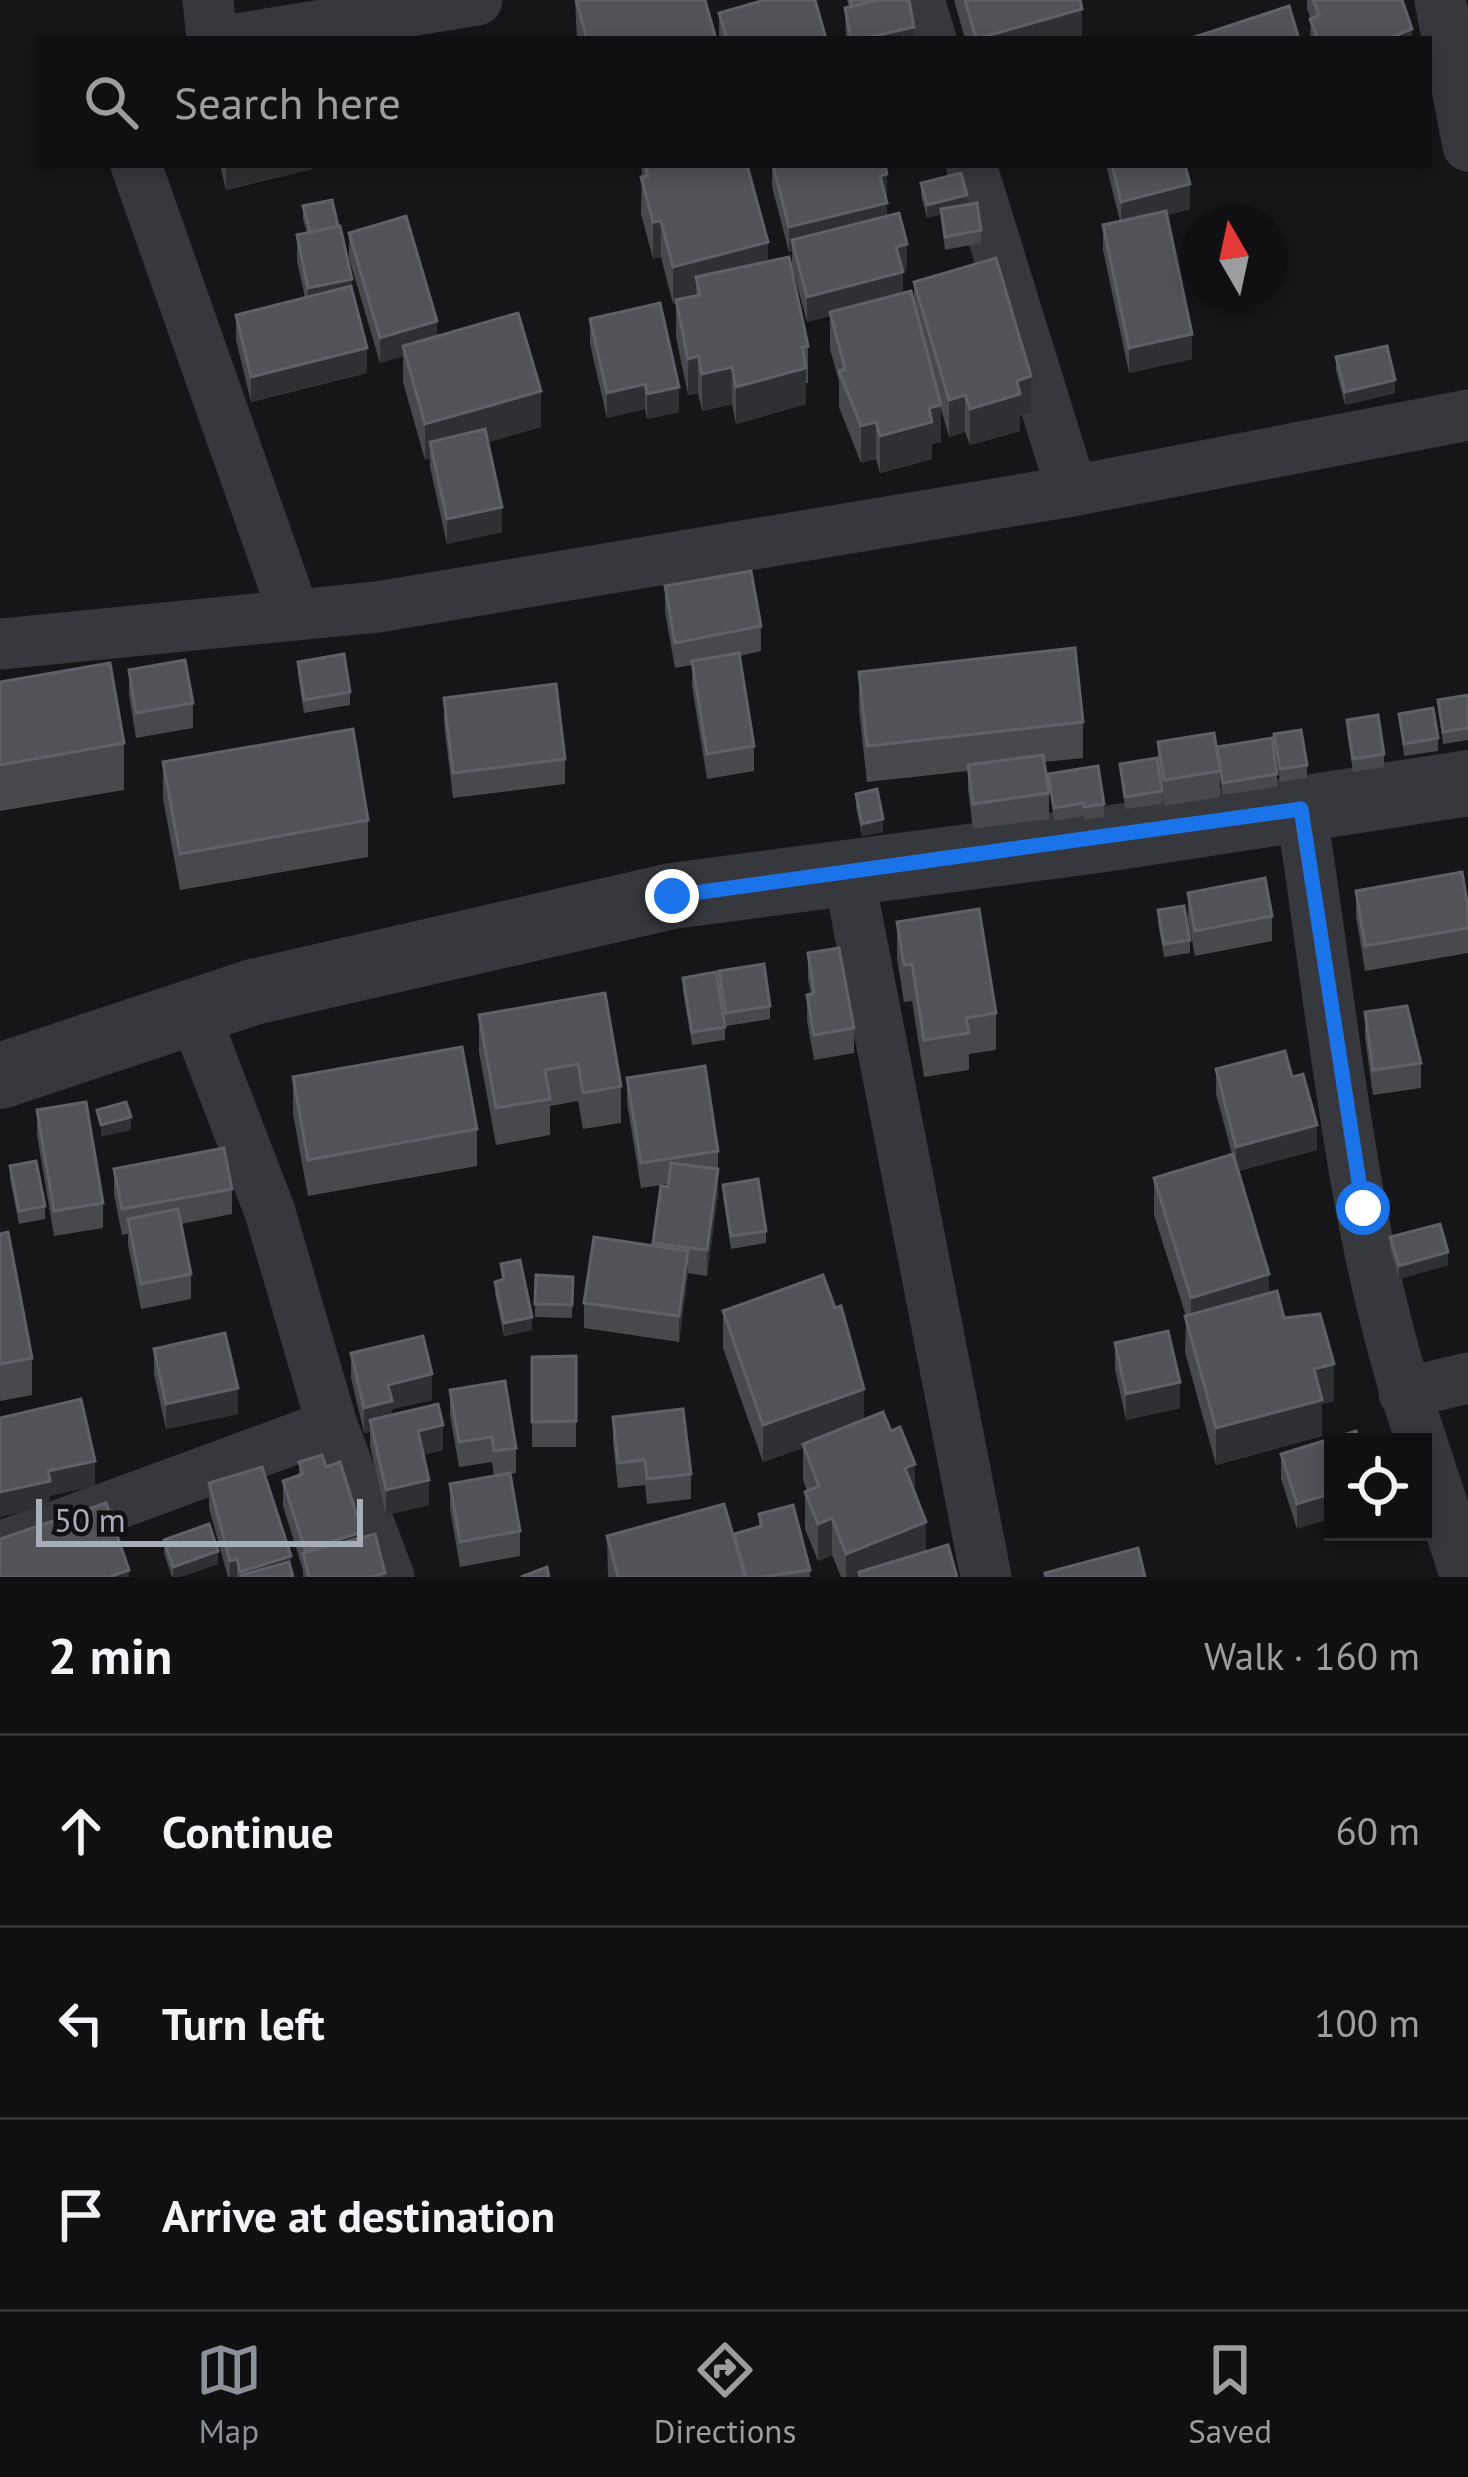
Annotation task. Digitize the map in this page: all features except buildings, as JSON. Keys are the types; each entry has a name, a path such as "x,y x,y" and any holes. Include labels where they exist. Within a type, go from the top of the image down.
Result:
{"street":[{"path":"208,0 212,36"},
{"path":"255,36 477,0"},
{"path":"919,0 930,36"},
{"path":"1440,0 1468,146"},
{"path":"137,168 293,611"},
{"path":"971,168 1072,491"},
{"path":"0,644 293,611 376,607 1072,491 1468,415"},
{"path":"0,1076 253,992 672,896 1468,784"},
{"path":"1301,809 1363,1208 1404,1393 1418,1433"},
{"path":"848,872 986,1577"},
{"path":"193,1011 270,1212 332,1425 389,1577"},
{"path":"1404,1393 1468,1378"},
{"path":"0,1547 332,1425"},
{"path":"1432,1474 1466,1577"}],"route":[{"path":"672,896 1301,809 1363,1208"}]}
